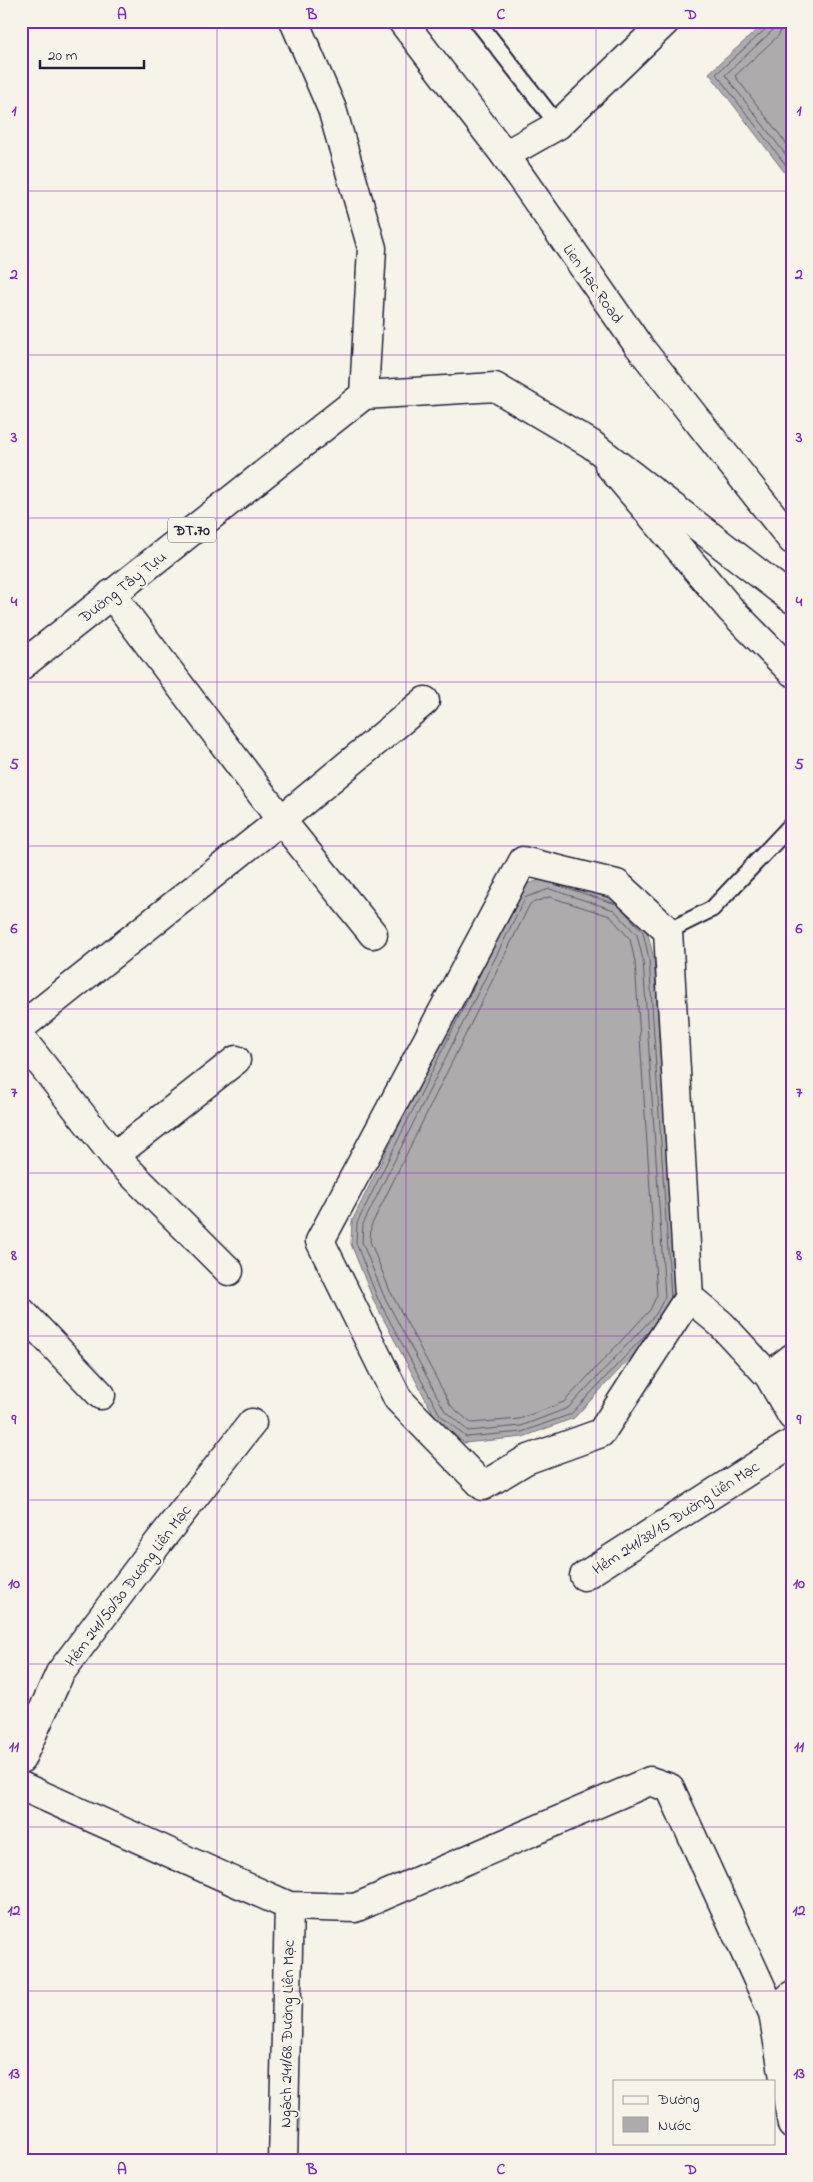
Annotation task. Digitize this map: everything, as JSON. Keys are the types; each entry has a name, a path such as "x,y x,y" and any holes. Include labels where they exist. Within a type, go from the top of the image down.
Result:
{"street":[{"path":"294,21 332,109 372,248 364,395 494,387 591,444 792,599"},
{"name":"Lien Mac Road","path":"402,21 505,155 638,346 792,540"},
{"path":"505,155 558,125 666,21"},
{"name":"Đường Tây Tựu","path":"21,666 364,395"},
{"path":"591,444 731,610 792,672"},
{"path":"111,594 281,820 373,934"},
{"path":"21,1027 281,820 425,701"},
{"path":"523,861 618,884 668,931 689,1297 601,1433 526,1460 483,1486 398,1399 320,1241 523,861"},
{"path":"21,1038 114,1156 229,1271"},
{"path":"114,1156 236,1060"},
{"path":"689,1297 721,1324 769,1376 792,1416"},
{"path":"21,1310 101,1395"},
{"path":"769,1376 792,1358"},
{"name":"Hẻm 241/50/30 Đường Liên Mạc","path":"21,1759 60,1673 252,1422"},
{"name":"Hẻm 241/38/15 Đường Liên Mạc","path":"584,1576 792,1443"},
{"path":"21,1786 289,1906 356,1908 650,1781 670,1788 782,2004 792,2126"},
{"name":"Ngách 241/68 Đường Liên Mạc","path":"283,2161 289,1906"}],"lane":[{"path":"477,21 558,125"},
{"path":"668,931 712,909 792,824"}],"water":[{"path":"767,21 792,21 792,182 709,73"},
{"path":"550,877 621,900 647,930 654,959 676,1300 665,1321 574,1418 523,1437 464,1443 436,1419 373,1299 351,1244 352,1221 517,887"}]}
